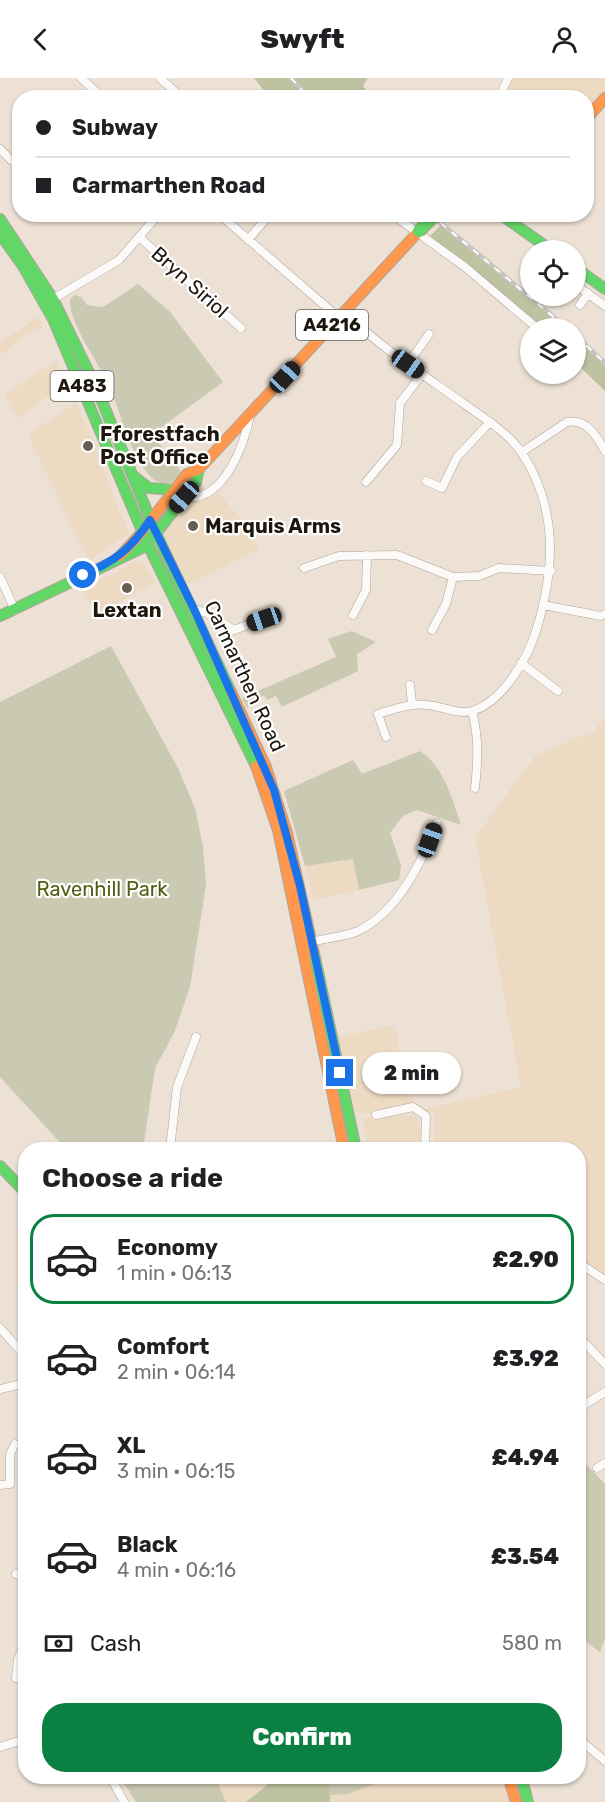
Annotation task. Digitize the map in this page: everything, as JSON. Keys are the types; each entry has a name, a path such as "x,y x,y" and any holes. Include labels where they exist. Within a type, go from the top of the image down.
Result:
{"main road":[{"path":"594,111 605,98"},
{"name":"Carmarthen Road","path":"0,219 53,299 96,389 150,520 194,609 268,775 287,833 355,1142"},
{"name":"A4216","path":"156,533 187,474 199,469 428,222"},
{"path":"511,222 537,240"},
{"name":"Carmarthen Road","path":"0,234 23,266 53,319 142,532 250,753 272,810 300,927 343,1142"},
{"path":"586,275 605,289"},
{"path":"130,472 149,488 179,493"},
{"name":"A4216","path":"150,520 179,493"},
{"path":"113,562 142,532 150,520"},
{"path":"0,616 148,545 156,533"},
{"path":"0,1166 18,1185"},
{"path":"510,1784 516,1802"},
{"path":"523,1784 528,1802"}],"street":[{"path":"81,78 94,90"},
{"path":"160,78 173,90"},
{"path":"0,149 11,160"},
{"path":"53,299 119,260 152,222"},
{"path":"228,222 368,335 490,422 522,452 541,495 550,525 550,571 535,634 520,663 494,701 472,711 462,712 412,704 378,714 386,737"},
{"path":"248,240 263,222"},
{"path":"403,222 465,267 525,318"},
{"name":"Bryn Siriol","path":"139,237 241,328"},
{"path":"586,296 588,293 605,306"},
{"path":"408,364 429,334"},
{"path":"366,482 397,445 400,403 422,374"},
{"path":"179,493 200,496 221,481 247,433 250,414"},
{"path":"522,452 567,422 573,421 582,423 596,435 605,451"},
{"path":"426,481 442,488 457,457 490,422"},
{"path":"353,615 366,590 367,555"},
{"path":"304,568 339,556 397,555 453,578 479,576 499,568 550,571"},
{"path":"0,577 15,609"},
{"path":"432,630 447,604 453,578"},
{"path":"543,605 601,616 605,614"},
{"path":"194,609 207,613 234,630 264,619"},
{"path":"520,663 558,691"},
{"path":"410,685 412,704"},
{"path":"472,711 478,732 475,788"},
{"path":"312,942 356,932 373,922 392,903 424,858 436,823"},
{"path":"171,1142 177,1087 196,1037"},
{"path":"376,1115 412,1107 426,1116 425,1142"},
{"path":"586,1268 605,1280"},
{"path":"0,1328 18,1348"},
{"path":"586,1344 605,1364"},
{"path":"0,1389 18,1385"},
{"path":"586,1404 605,1392"},
{"path":"0,1485 10,1484 10,1454 15,1444"},
{"path":"597,1468 605,1463"},
{"path":"16,1678 18,1659"},
{"path":"0,1747 18,1741"},
{"path":"586,1745 605,1761"},
{"path":"114,1784 124,1802"}],"shaded area":[{"path":"513,78 605,78 605,92 594,107 594,90 507,90"},
{"path":"39,317 43,327 23,337 0,355 0,342"},
{"path":"57,360 67,383 17,418 4,395"},
{"path":"76,403 97,445 94,447 129,533 89,561 28,435"},
{"path":"219,494 243,521 259,549 186,585 164,533 175,515 189,503"},
{"path":"133,561 145,565 155,583 96,615 79,584 114,575"},
{"path":"605,717 605,1276 586,1263 586,1142 434,1142 435,1112 355,1113 338,1037 395,1025 406,1087 421,1110 521,1087 475,837 536,755 594,731"},
{"path":"353,859 359,890 313,900 305,866"},
{"path":"415,1115 423,1134 422,1142 366,1142 363,1118"},
{"path":"218,1784 269,1784 246,1802 226,1802"},
{"path":"375,1784 504,1784 510,1802 330,1802 330,1795 348,1794"}],"green space":[{"path":"254,78 368,78 363,86 366,90 263,90"},
{"path":"443,223 520,288 520,306 540,306 554,318 528,318 465,264 427,239"},
{"path":"138,284 170,312 223,382 152,434 180,470 181,474 171,483 160,482 152,478 143,467 127,434 110,388 74,321 71,310 70,299 75,295 81,297 87,305 103,307"},
{"path":"586,348 605,366 605,391 586,373"},
{"path":"352,631 376,642 357,654 358,671 282,707 276,696 267,700 264,695 247,708 242,698 336,657 328,639"},
{"name":"Ravenhill Park","path":"111,646 178,768 195,808 203,847 206,885 190,987 174,1033 155,1068 144,1142 60,1142 0,1077 0,702"},
{"path":"420,751 428,757 441,774 461,825 417,810 403,816 390,833 401,865 399,880 359,890 353,859 305,866 284,791 353,760 362,774"},
{"path":"586,1464 605,1484 605,1639 600,1652 586,1642"},
{"path":"124,1784 218,1784 226,1802 136,1802"},
{"path":"269,1784 375,1784 348,1794 330,1795 330,1802 246,1802"},
{"path":"269,1784 329,1784 330,1802 246,1802"}],"railway":[{"path":"291,78 302,90"},
{"path":"440,222 555,318"},
{"path":"586,345 605,363"}],"traffic: fast":[{"path":"0,219 53,299 97,389 156,533 231,692"},
{"path":"419,231 428,222"},
{"path":"511,222 537,240"},
{"path":"0,234 23,266 53,319 148,545 256,766"},
{"path":"586,275 605,289"},
{"path":"153,537 196,482 199,469"},
{"path":"132,475 149,488 174,490"},
{"path":"0,616 148,545"},
{"path":"314,953 354,1142"},
{"path":"0,1166 18,1185"},
{"path":"523,1784 528,1802"}],"traffic: slow":[{"path":"594,110 605,98"},
{"path":"147,525 187,474 199,469 419,231"},
{"path":"120,556 142,532"},
{"path":"231,692 266,767 287,833 314,953"},
{"path":"256,766 278,830 343,1142"},
{"path":"510,1784 516,1802"}],"place":[{"name":"Fforestfach Post Office","path":"88,446"},
{"name":"Marquis Arms","path":"193,526"},
{"name":"Lextan","path":"127,588"}],"route":[{"path":"83,575 113,562 130,547 150,520 174,573 194,609 266,767 274,790 300,886 340,1073"}]}
